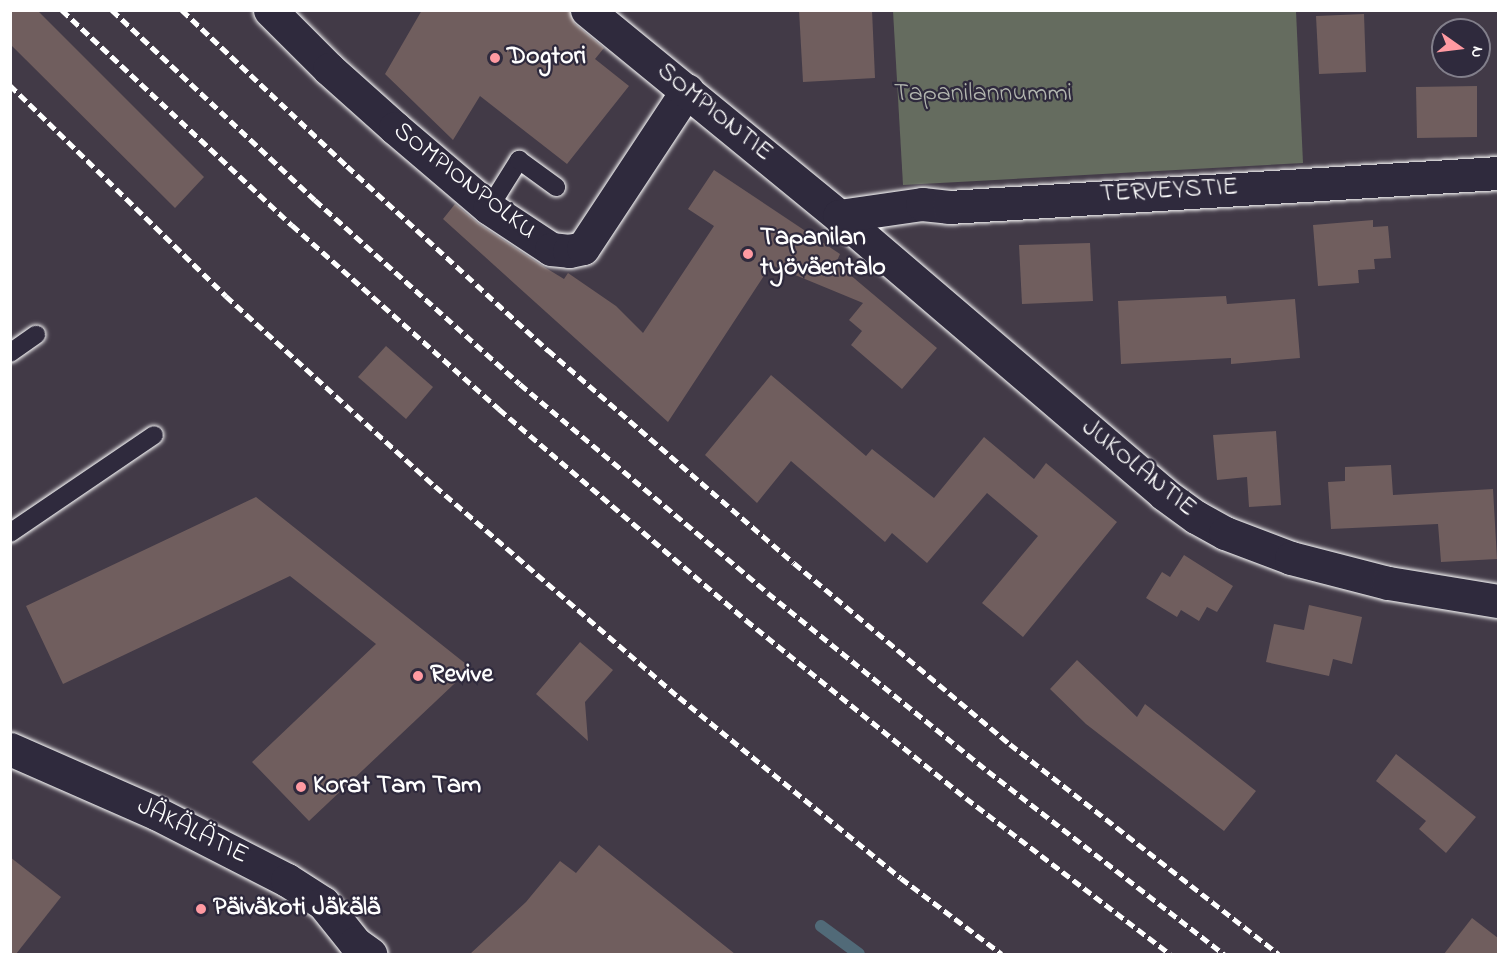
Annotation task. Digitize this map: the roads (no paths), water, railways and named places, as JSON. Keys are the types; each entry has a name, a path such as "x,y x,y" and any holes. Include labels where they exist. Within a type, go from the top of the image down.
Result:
{"street":[{"name":"SOMPIONPOLKU","path":"270,10 338,78 489,208 551,249 583,248 687,90"},
{"name":"SOMPIONTIE","path":"587,10 839,216"},
{"name":"TERVEYSTIE","path":"839,216 922,204 949,207 1498,173"},
{"name":"JUKOLANTIE","path":"839,216 1164,494 1196,516 1225,532 1291,558 1388,583 1498,601"},
{"name":"JÄKÄLÄTIE","path":"10,749 156,813 287,880 323,903 361,951"}],"lane":[{"path":"489,208 519,160 556,187"},
{"path":"10,353 36,335"},
{"path":"10,533 154,435"}],"waterway":[{"path":"821,926 859,954"}],"railway":[{"path":"62,10 292,225 499,409 746,620 966,798 1170,954"},
{"path":"112,10 315,200 520,384 768,593 988,771 1224,954"},
{"path":"182,10 347,166 548,350 794,563 1010,744 1279,954"},
{"path":"10,85 226,296 435,486 679,697 901,878 1002,954"}],"place":[{"name":"Dogtori","path":"495,58"},
{"name":"Tapanilan työväentalo","path":"748,254"},
{"name":"Revive","path":"418,676"},
{"name":"Korat Tam Tam","path":"301,787"},
{"name":"Päiväkoti Jäkälä","path":"201,909"}],"park label":[{"name":"Tapanilannummi","path":"983,95"}]}
